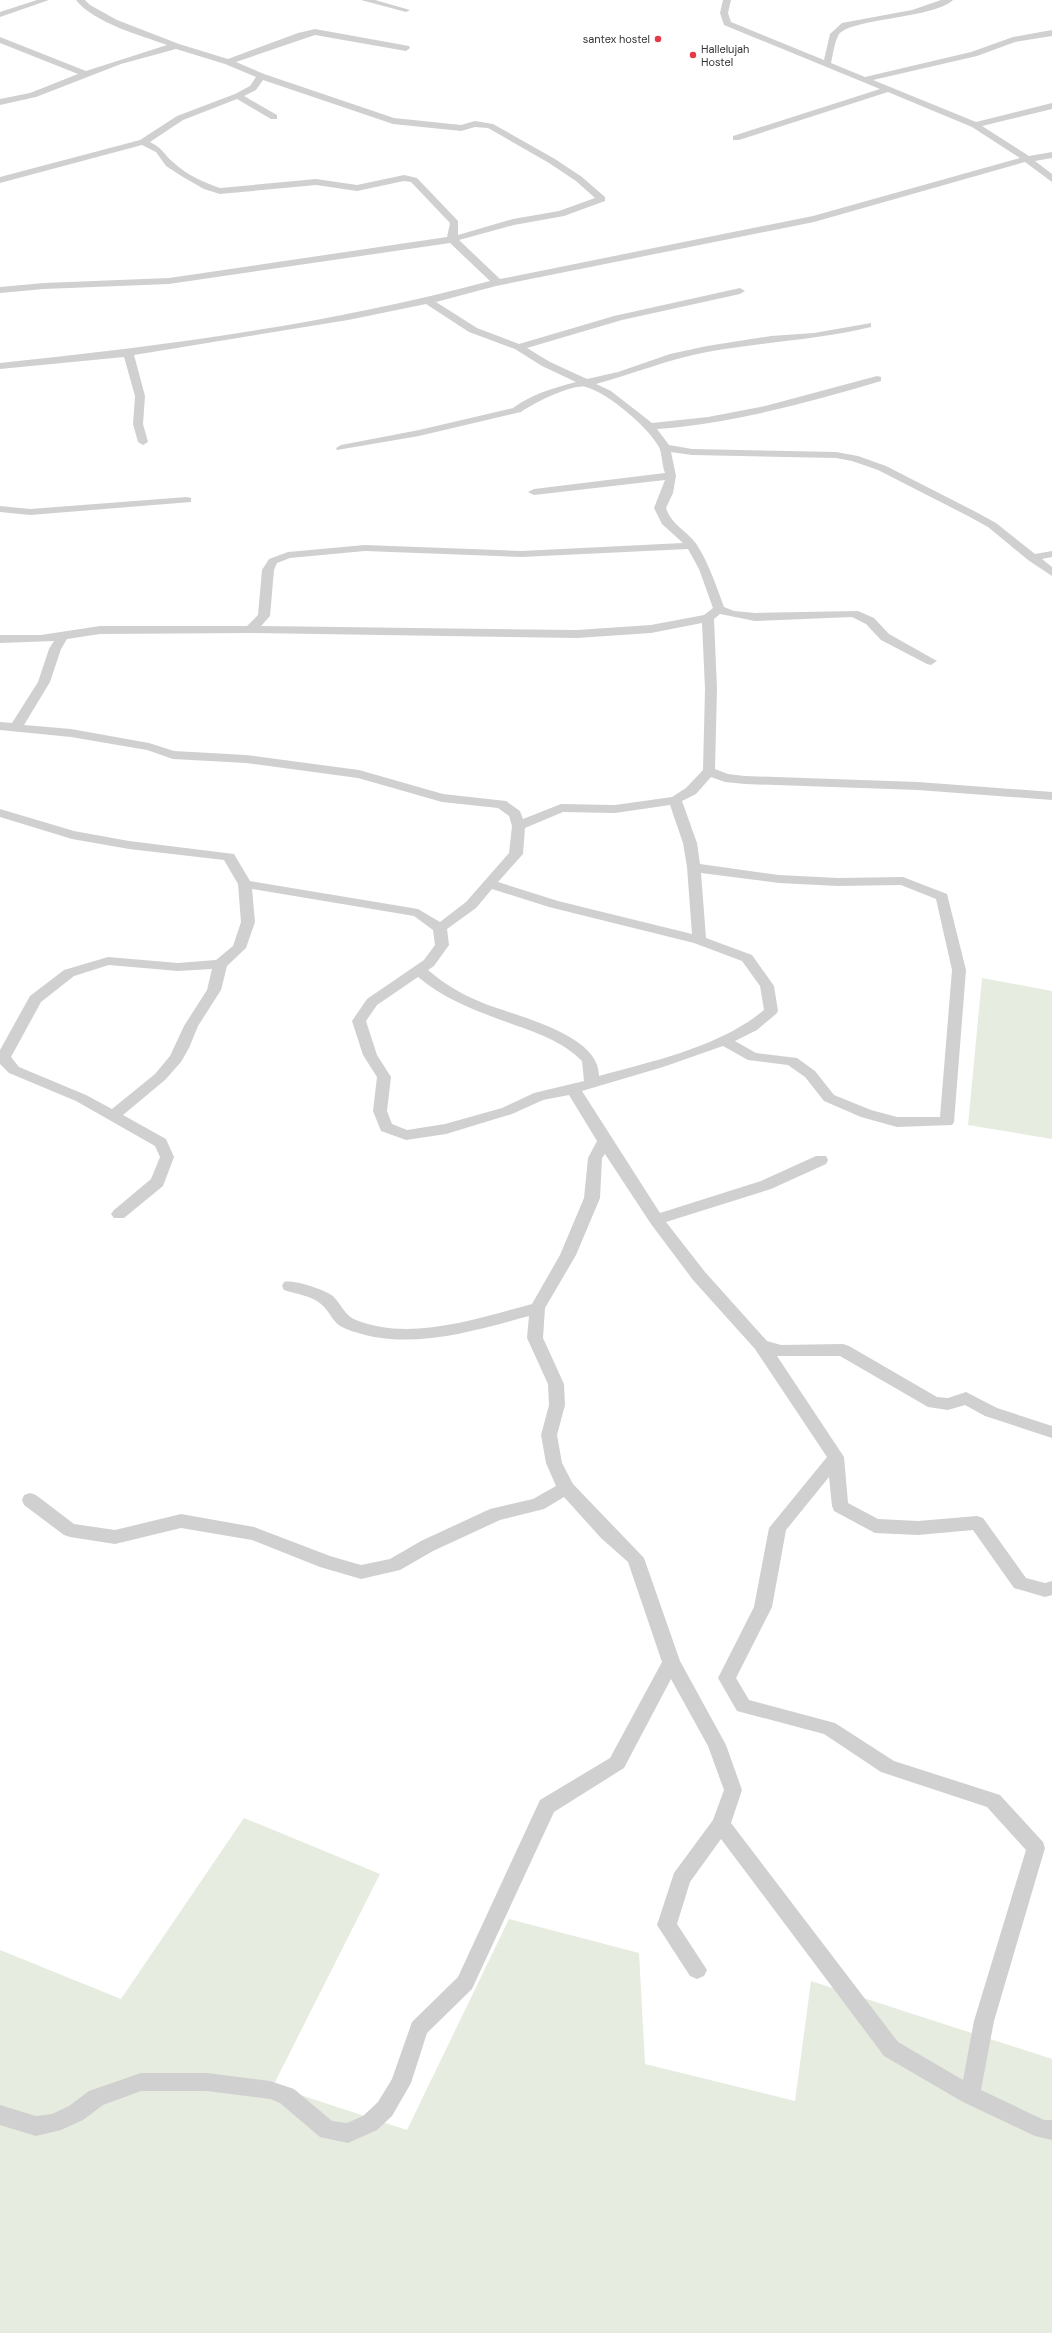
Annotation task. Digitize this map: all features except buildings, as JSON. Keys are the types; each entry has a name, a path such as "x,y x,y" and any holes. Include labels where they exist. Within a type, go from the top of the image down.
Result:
{"street":[{"path":"0,15 45,0"},
{"path":"0,290 51,285 169,281 452,239 514,222 561,214 602,199 552,161 490,126 475,124 461,128 393,121 261,76 228,62 176,46 114,22 87,7 80,0"},
{"path":"365,0 406,10"},
{"path":"727,0 724,13 727,23 975,124 1027,159 1052,179"},
{"path":"827,63 834,34 845,25 914,12 949,0"},
{"path":"228,62 301,35 315,32 406,48"},
{"path":"867,79 974,54 1013,40 1052,33"},
{"path":"0,40 86,74"},
{"path":"0,102 27,98 86,74 160,49 176,46"},
{"path":"0,180 143,142 180,118 238,96 253,88 261,76"},
{"path":"736,138 890,89"},
{"path":"238,96 274,117"},
{"path":"975,124 1052,106"},
{"path":"143,142 159,150 169,164 186,175 207,187 220,191 316,182 356,188 404,178 414,180 455,223 452,239"},
{"path":"0,366 128,353 348,317 428,301 497,282 814,219 1027,159 1052,155"},
{"path":"452,239 497,282"},
{"path":"519,348 618,318 674,304 740,291"},
{"path":"428,301 473,330 519,348 546,364 607,393 650,426 665,448 666,462 671,476 667,493 660,508 663,521 691,545 708,574 719,609"},
{"path":"341,448 419,433 517,410 529,401 584,382 622,374 653,362 707,349 771,339 814,336 867,325"},
{"path":"128,353 140,396 138,424 143,442"},
{"path":"650,426 702,423 744,416 877,379"},
{"path":"665,448 692,452 836,455 854,458 882,468 992,525 1052,573"},
{"path":"534,492 671,476"},
{"path":"0,509 30,512 187,500"},
{"path":"250,628 264,616 268,570 273,561 288,555 365,548 521,554 670,548 691,545"},
{"path":"1032,558 1052,554"},
{"path":"0,639 41,639 100,630 161,632 250,628 577,634 652,629 708,618 719,609"},
{"path":"719,609 732,614 755,617 854,613 870,621 885,637 931,661"},
{"path":"519,826 562,808 615,809 675,800 691,791 709,771 711,689 708,618"},
{"path":"16,727 44,682 55,649 63,636"},
{"path":"0,726 71,733 149,747 173,755 246,759 359,774 442,798 501,804 514,814 519,826 516,854 471,905 440,928"},
{"path":"709,771 725,778 745,780 918,786 1052,796"},
{"path":"675,800 690,843 694,867 699,940"},
{"path":"0,813 72,835 229,857 245,884 248,922 239,948 220,964 178,967 108,961 69,974 35,999 2,1059 14,1070 81,1098 161,1143 167,1157 158,1182 119,1214"},
{"path":"694,867 715,872 779,879 838,882 903,881 942,897 959,970 947,1122 897,1122 866,1114 829,1098 810,1074 792,1061 753,1057 724,1041"},
{"path":"245,884 418,913 440,928 442,945 429,963 372,1002 359,1021 370,1054 384,1077 380,1111 386,1127 406,1135 446,1129 507,1111 539,1096 591,1084 724,1041 752,1027 771,1011 767,986 747,958 699,940 554,904 490,884"},
{"path":"113,1116 166,1071 182,1049 188,1031 212,997 219,978 220,964"},
{"path":"420,970 429,980 447,991 544,1030 573,1046 587,1059 593,1071 591,1084"},
{"path":"573,1089 604,1141 656,1220 700,1276 761,1345 836,1457 840,1506 875,1526 918,1528 977,1524 1020,1583 1045,1590 1052,1588"},
{"path":"604,1141 595,1158 592,1198 568,1255 537,1308 535,1338 556,1384 557,1405 549,1435 554,1463 566,1488 607,1533 635,1558 671,1662 717,1745 733,1790 721,1824 681,1879 667,1925 697,1970"},
{"path":"656,1220 766,1185 821,1160"},
{"path":"290,1286 325,1299 348,1324 372,1332 404,1333 455,1330 537,1308"},
{"path":"761,1345 781,1351 843,1350 934,1403 948,1404 966,1398 991,1412 1052,1432"},
{"path":"836,1457 778,1528 763,1606 727,1678 743,1706 829,1728 888,1767 993,1801 1036,1848 984,2021 970,2094"},
{"path":"30,1500 70,1530 115,1537 181,1521 254,1534 326,1562 361,1572 394,1565 427,1546 496,1514 538,1504 566,1488"},
{"path":"0,2115 20,2123 36,2126 54,2123 76,2113 96,2098 141,2082 207,2082 270,2090 287,2096 327,2130 348,2133 370,2123 385,2109 401,2083 419,2028 464,1983 547,1806 617,1763 671,1662"},
{"path":"721,1824 891,2049 970,2094 1042,2129 1052,2130"}],"shaded area":[{"path":"982,978 1052,991 1052,1139 968,1125"},
{"path":"244,1818 380,1874 273,2086 407,2130 509,1919 639,1953 645,2064 795,2101 811,1981 1052,2059 1052,2333 0,2333 0,1950 121,1999"}],"place":[{"name":"santex hostel","path":"658,39"},
{"name":"Hallelujah Hostel","path":"693,55"}]}
